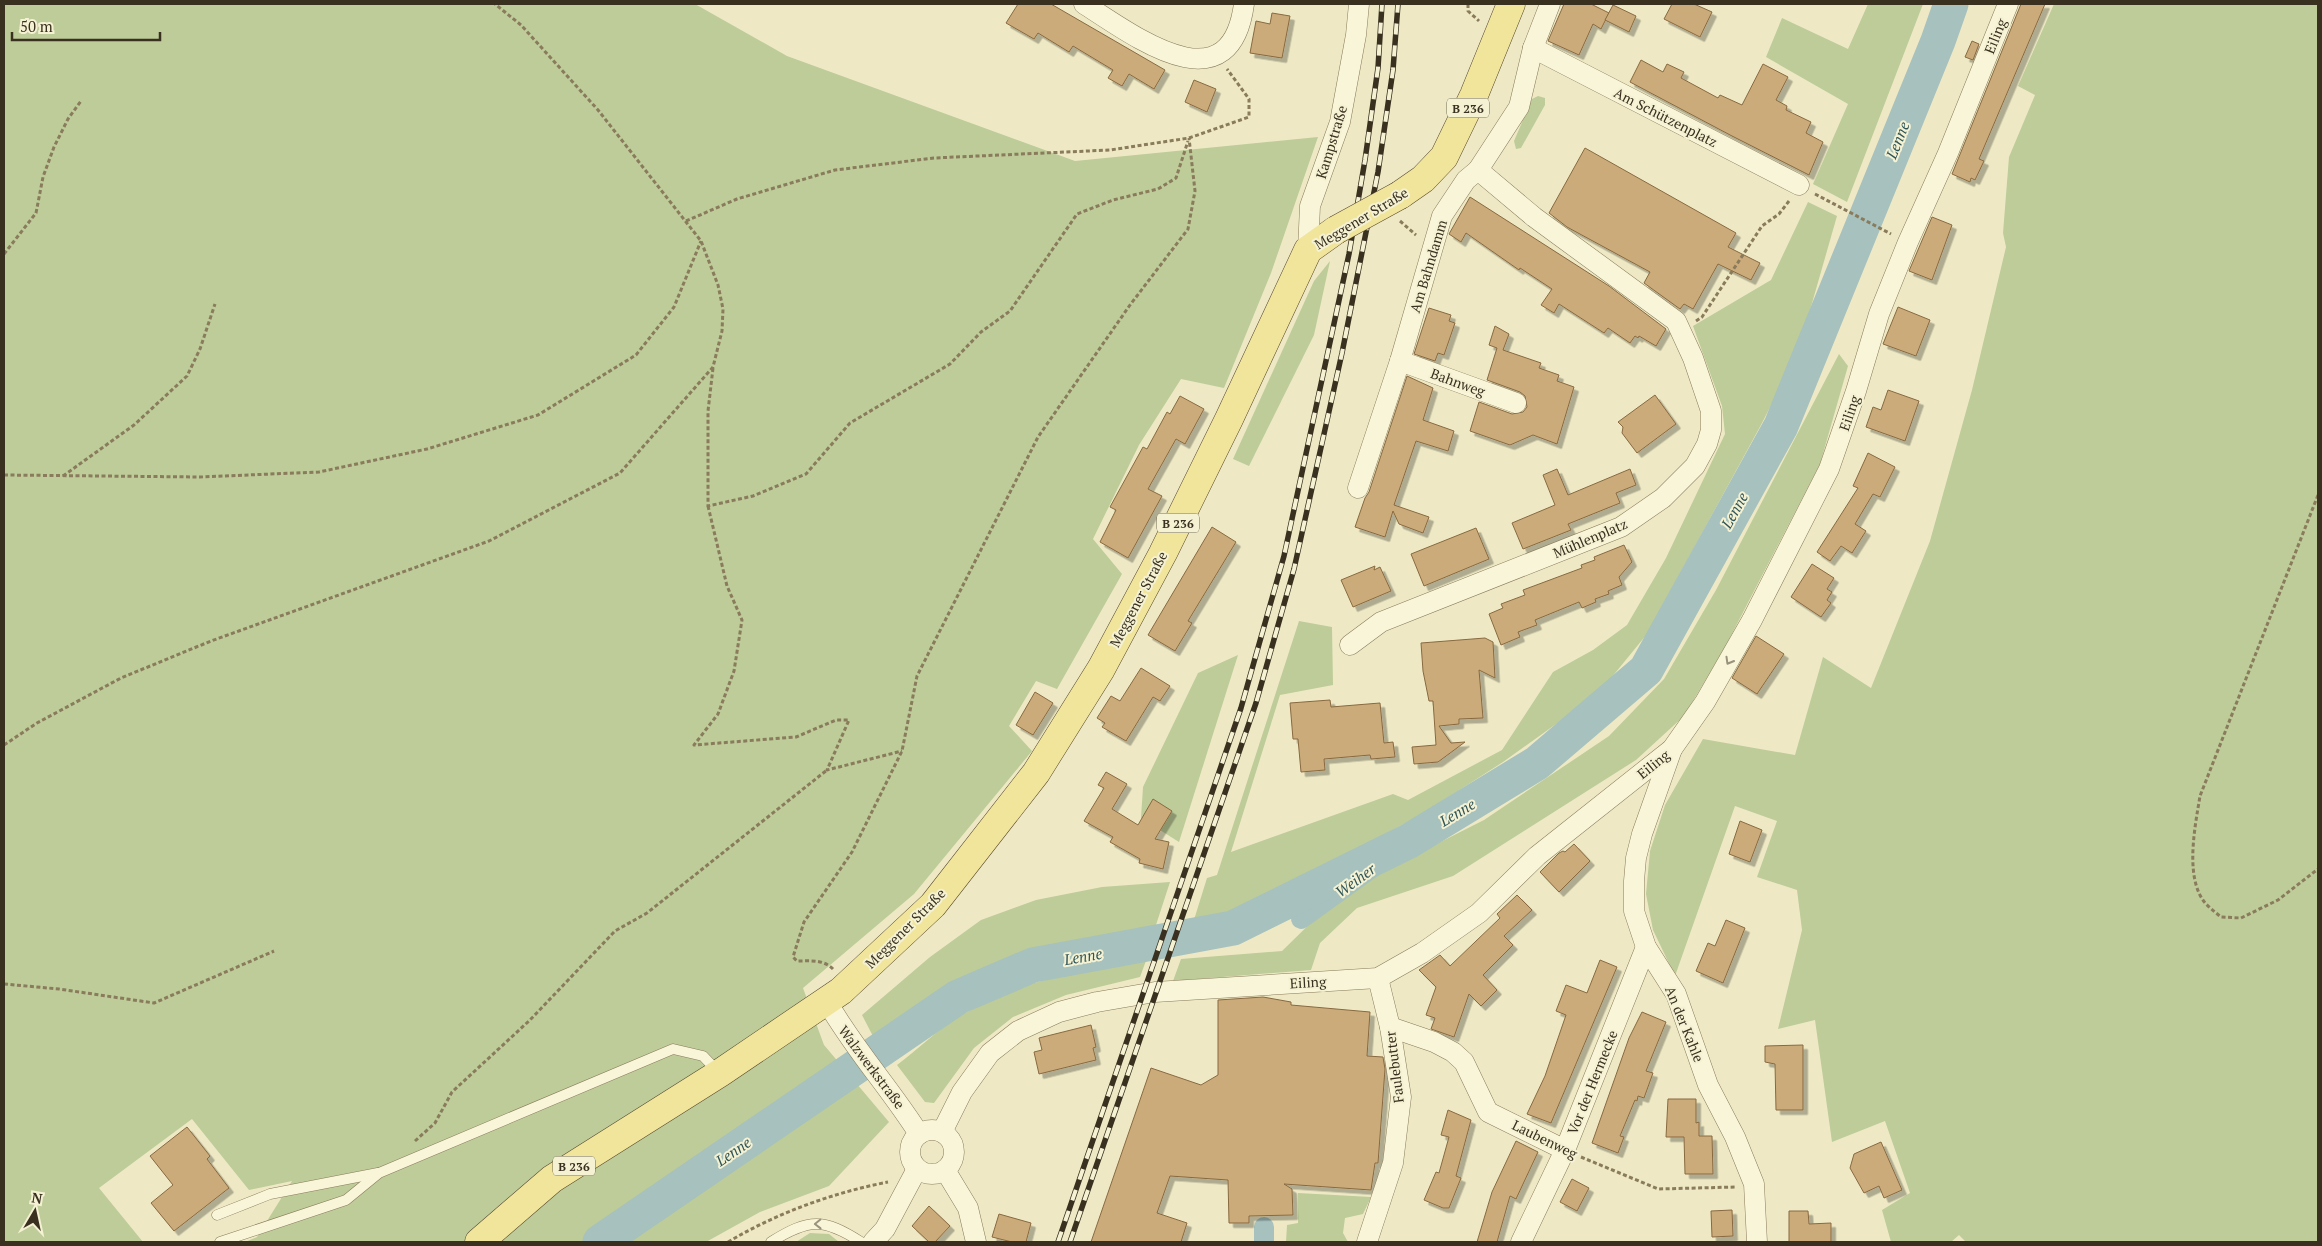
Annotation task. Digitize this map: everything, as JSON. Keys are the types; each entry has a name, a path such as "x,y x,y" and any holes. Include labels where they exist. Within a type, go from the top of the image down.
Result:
{"main road":[{"name":"Meggener Straße","path":"478,1242 552,1179 720,1073 848,984 933,905 1027,786 1068,724 1101,669 1163,554 1308,250 1336,230 1399,207 1444,157 1474,95 1512,4"}],"street":[{"path":"1084,4 1174,56 1198,60 1216,55 1231,45 1244,4"},
{"name":"Kampstraße","path":"1308,250 1310,206 1340,122 1356,35 1359,4"},
{"name":"Am Bahndamm","path":"1358,488 1400,361 1442,216 1466,180 1478,170 1519,107 1533,48 1550,4"},
{"name":"Eiling","path":"942,1132 962,1092 990,1052 1018,1030 1059,1012 1098,1002 1156,992 1378,978 1422,953 1479,913 1537,856 1672,749 1705,702 1752,620 1829,469 1856,391 1879,314 1908,242 1948,154 2008,4"},
{"name":"Am Schützenplatz","path":"1533,48 1799,186"},
{"name":"Mühlenplatz","path":"1350,645 1380,622 1621,527 1664,498 1695,466 1707,444 1711,430 1711,411 1693,358 1676,321 1534,217 1478,170"},
{"name":"Bahnweg","path":"1400,361 1516,403"},
{"name":"An der Kahle","path":"1672,749 1642,834 1636,858 1634,911 1646,947 1676,994 1708,1085 1735,1137 1754,1184 1757,1242"},
{"name":"Vor der Hermecke","path":"1521,1242 1565,1150 1646,947"},
{"name":"Faulebutter","path":"1367,1242 1393,1163 1401,1097 1390,1027 1378,978"},
{"name":"Walzwerkstraße","path":"826,1000 843,1030 905,1112 919,1134"},
{"name":"Laubenweg","path":"1390,1027 1434,1042 1453,1052 1464,1062 1488,1112 1565,1150"},
{"path":"873,1242 885,1229 914,1177 909,1151 914,1138 930,1129 942,1132 952,1141 953,1160 944,1170 914,1177"},
{"path":"944,1170 968,1208 976,1242"}],"lane":[{"path":"217,1215 270,1194 379,1173 673,1049 703,1056 720,1073"},
{"path":"220,1242 346,1200 379,1173"},
{"path":"771,1242 807,1224 823,1223 840,1228 861,1242"}],"path":[{"path":"495,4 521,25 598,110 701,241 718,285 723,309 722,332 713,367 708,411 708,506 727,586 742,620 734,671 718,714 694,745 796,737 836,720 849,720 827,770"},
{"path":"686,221 738,199 835,170 934,158 1110,150 1189,138 1249,117 1249,99 1216,55"},
{"path":"4,254 36,213 43,177 54,147 68,119 81,101"},
{"path":"708,506 753,496 806,474 850,423 950,364 982,332 1010,311 1077,214 1114,200 1158,189 1176,178 1189,138"},
{"path":"848,984 828,964 820,961 797,961 793,958 804,922 852,852 902,751 917,676 1038,437 1130,305 1188,230 1195,191 1189,138"},
{"path":"1680,330 1702,317 1762,226 1780,214 1799,186 1893,234"},
{"path":"1399,207 1417,236"},
{"path":"4,475 200,477 319,472 427,449 538,415 636,354 674,307 701,241"},
{"path":"63,476 134,425 187,376 200,349 215,304"},
{"path":"4,745 37,724 121,678 211,641 489,541 620,473 713,367"},
{"path":"2318,495 2200,796 2192,845 2196,880 2205,903 2221,918 2241,918 2278,900 2318,869"},
{"path":"414,1142 435,1123 452,1092 530,1020 615,931 646,913 827,770 902,751"},
{"path":"4,984 59,988 154,1003 274,951"},
{"name":"Laubenweg","path":"1565,1150 1658,1189 1735,1187"},
{"path":"728,1242 780,1216 859,1187 914,1177"}],"green space":[{"path":"4,4 695,4 787,56 1075,161 1318,137 1271,273 1224,388 1181,379 1139,445 1093,539 1122,574 1057,689 1036,681 1009,726 1032,751 914,894 803,988 824,1045 889,1122 829,1186 760,1212 706,1242 245,1242 257,1237 292,1181 249,1190 192,1119 99,1188 143,1242 4,1242"},
{"path":"1868,4 1923,4 1847,202 1813,184 1848,104 1766,57 1782,18 1848,49"},
{"path":"2054,4 2318,4 2318,1242 1966,1242 1959,1235 1951,1242 1891,1242 1882,1210 1910,1193 1885,1121 1832,1142 1815,1020 1778,1029 1802,930 1797,890 1757,877 1777,821 1735,806 1675,976 1653,930 1646,894 1650,851 1665,805 1703,739 1795,755 1823,657 1871,688 1930,541 1972,390 2006,247 2003,233 2009,157 2035,95 2018,86"},
{"path":"1538,96 1545,98 1545,105 1521,148 1516,149 1514,141 1532,99"},
{"path":"1808,202 1837,216 1798,352 1762,423 1647,634 1598,694 1503,762 1419,816 1239,911 1193,923 1207,878 1217,875 1299,621 1332,627 1333,685 1280,695 1231,852 1393,794 1408,800 1502,750 1553,672 1593,650 1627,625 1666,558 1725,434 1722,406 1693,326 1771,280"},
{"path":"1330,261 1314,335 1249,466 1233,459 1314,281"},
{"path":"1839,354 1848,366 1820,464 1725,647 1684,716 1636,760 1453,876 1357,908 1320,943 1311,970 1173,981 1181,959 1282,951 1326,908 1375,875 1484,820 1609,736 1664,679 1716,590"},
{"path":"1238,655 1179,842 1141,818 1143,787 1198,673"},
{"path":"1170,882 1154,931 1046,949 982,971 935,997 876,1042 862,1015 930,957 981,920 1036,900 1102,887"},
{"path":"1147,958 1140,977 1066,995 1013,1017 974,1048 934,1103 925,1102 897,1065 958,1017 988,1001 1055,977"},
{"path":"1298,1193 1371,1197 1363,1214 1345,1218 1343,1233 1348,1242 1286,1242 1287,1225 1298,1223"},
{"path":"810,1233 829,1234 839,1242 796,1242"}],"building":[{"path":"1018,4 1051,4 1165,70 1154,89 1129,74 1122,86 1108,78 1113,70 1073,46 1069,52 1038,33 1034,39 1006,23"},
{"path":"1564,4 1591,4 1609,13 1601,29 1593,24 1579,55 1548,41"},
{"path":"1672,4 1694,4 1712,12 1700,37 1664,19"},
{"path":"2021,4 2045,4 1979,159 1984,161 1975,180 1971,178 1970,182 1952,174"},
{"path":"1613,5 1636,16 1629,32 1605,20"},
{"path":"1272,13 1290,16 1282,58 1250,53 1256,21 1270,24"},
{"path":"1972,41 1979,44 1973,60 1965,57"},
{"path":"1641,60 1663,72 1667,64 1684,72 1681,78 1718,98 1720,95 1742,105 1763,64 1788,77 1776,100 1787,106 1786,110 1811,122 1806,133 1823,142 1809,175 1630,82"},
{"path":"1194,80 1216,89 1207,112 1185,102"},
{"path":"1585,148 1736,233 1728,247 1760,263 1751,280 1718,264 1693,309 1684,304 1680,309 1644,283 1650,272 1567,227 1549,213"},
{"path":"1470,197 1609,286 1666,329 1656,346 1639,336 1638,338 1635,336 1630,343 1608,328 1604,333 1559,304 1554,313 1541,305 1552,289 1520,268 1519,270 1466,233 1461,242 1449,234"},
{"path":"1932,217 1952,225 1932,280 1909,271"},
{"path":"1898,307 1930,320 1916,356 1883,344"},
{"path":"1429,308 1451,315 1449,321 1455,323 1444,355 1438,353 1435,361 1414,354"},
{"path":"1495,326 1509,334 1503,350 1541,363 1539,368 1559,375 1557,381 1574,387 1557,444 1533,435 1510,445 1470,431 1479,402 1512,414 1523,412 1527,407 1525,396 1520,392 1487,380 1497,348 1489,345"},
{"path":"1407,376 1433,388 1423,420 1454,431 1448,451 1416,441 1394,505 1429,517 1423,533 1399,524 1393,511 1385,537 1355,527 1369,492"},
{"path":"1888,390 1919,401 1905,441 1866,427 1873,407 1881,410"},
{"path":"1655,395 1676,424 1637,453 1622,433 1623,427 1618,422"},
{"path":"1180,396 1204,409 1185,444 1176,439 1148,489 1162,496 1128,558 1100,542 1116,510 1110,507 1143,447 1147,449 1167,412 1170,414"},
{"path":"1868,453 1895,467 1880,497 1873,494 1855,524 1866,531 1852,553 1841,546 1830,561 1817,552 1858,488 1853,486"},
{"path":"1557,469 1568,495 1630,469 1636,485 1616,493 1620,503 1568,524 1571,530 1523,549 1512,523 1555,505 1543,475"},
{"path":"1212,527 1236,542 1188,621 1192,623 1175,651 1148,635"},
{"path":"1476,528 1489,559 1424,586 1411,554"},
{"path":"1624,545 1632,562 1619,577 1622,585 1608,591 1609,594 1595,599 1596,602 1582,608 1579,602 1535,620 1537,625 1518,632 1520,637 1501,645 1489,614 1503,608 1501,604 1525,595 1523,590 1582,568 1581,565 1595,560 1594,557"},
{"path":"1812,564 1834,578 1827,589 1832,592 1827,600 1831,603 1821,617 1791,597"},
{"path":"1375,566 1374,570 1380,567 1391,591 1353,607 1341,580"},
{"path":"1756,636 1784,654 1757,694 1732,678"},
{"path":"1485,638 1493,642 1495,678 1479,670 1483,718 1459,719 1459,724 1439,726 1451,743 1465,742 1438,762 1414,764 1412,747 1436,745 1433,701 1429,701 1423,671 1421,643"},
{"path":"1141,668 1170,686 1160,701 1153,697 1126,741 1102,727 1105,723 1097,718 1111,696 1120,701"},
{"path":"1035,692 1053,703 1033,735 1016,725"},
{"path":"1330,700 1331,707 1380,703 1384,743 1393,742 1395,757 1371,759 1370,755 1324,759 1325,770 1301,772 1298,739 1293,739 1290,703"},
{"path":"1106,772 1127,784 1112,809 1138,825 1153,799 1172,811 1155,839 1169,842 1163,869 1139,863 1140,859 1110,842 1113,837 1084,821 1104,788 1098,785"},
{"path":"1740,821 1762,830 1750,862 1729,854"},
{"path":"1574,844 1590,861 1559,892 1540,872 1559,853 1565,852"},
{"path":"1517,895 1532,910 1504,936 1513,945 1483,975 1497,990 1481,1006 1469,994 1454,1037 1431,1029 1435,1018 1426,1015 1436,987 1419,970 1440,955 1450,966 1500,918 1497,914"},
{"path":"1726,920 1745,928 1723,983 1696,971 1708,943 1715,946"},
{"path":"1600,960 1617,967 1551,1123 1527,1114 1545,1076 1566,1015 1556,1011 1566,985 1587,993"},
{"path":"1263,997 1291,1002 1291,1005 1370,1012 1367,1056 1383,1057 1385,1069 1378,1163 1375,1163 1371,1190 1284,1184 1292,1189 1293,1215 1249,1216 1249,1223 1229,1223 1228,1180 1170,1176 1157,1213 1187,1223 1181,1242 1091,1242 1151,1068 1201,1085 1218,1075 1218,1000"},
{"path":"1642,1012 1666,1022 1646,1071 1653,1073 1644,1098 1638,1096 1637,1101 1635,1100 1620,1136 1624,1137 1618,1153 1592,1143 1629,1038"},
{"path":"1091,1025 1096,1047 1093,1048 1096,1060 1039,1074 1034,1052 1042,1050 1039,1038"},
{"path":"1803,1045 1803,1110 1776,1110 1775,1064 1765,1062 1765,1046"},
{"path":"1668,1099 1696,1099 1696,1123 1699,1122 1699,1136 1712,1136 1713,1174 1685,1174 1684,1137 1666,1137"},
{"path":"1448,1110 1471,1120 1456,1176 1461,1178 1449,1208 1443,1208 1424,1200 1436,1172 1439,1173 1449,1137 1441,1135"},
{"path":"187,1127 210,1156 207,1159 229,1188 174,1231 151,1203 173,1185 150,1156"},
{"path":"1516,1141 1538,1152 1516,1199 1510,1196 1497,1242 1477,1242 1492,1192"},
{"path":"1881,1142 1902,1190 1884,1198 1879,1186 1864,1193 1850,1168 1854,1154"},
{"path":"1572,1179 1589,1188 1577,1211 1560,1202"},
{"path":"929,1206 950,1226 935,1242 929,1242 912,1226"},
{"path":"1732,1210 1733,1236 1712,1237 1711,1211"},
{"path":"1789,1211 1808,1211 1809,1224 1831,1223 1831,1242 1789,1242"},
{"path":"999,1214 1031,1223 1026,1242 1012,1242 992,1237"}],"waterway":[{"name":"Lenne","path":"600,1242 958,997 1033,965 1233,928 1409,841 1537,763 1646,670 1781,426 1938,41 1951,4"},
{"name":"Weiher","path":"1301,919 1409,841"},
{"name":"Weiher","path":"1264,1227 1264,1242"}],"railway":[{"path":"1058,1242 1241,708 1284,556 1349,254 1378,68 1382,4"},
{"path":"1070,1242 1256,703 1294,569 1342,353 1378,172 1393,70 1398,4"}]}
